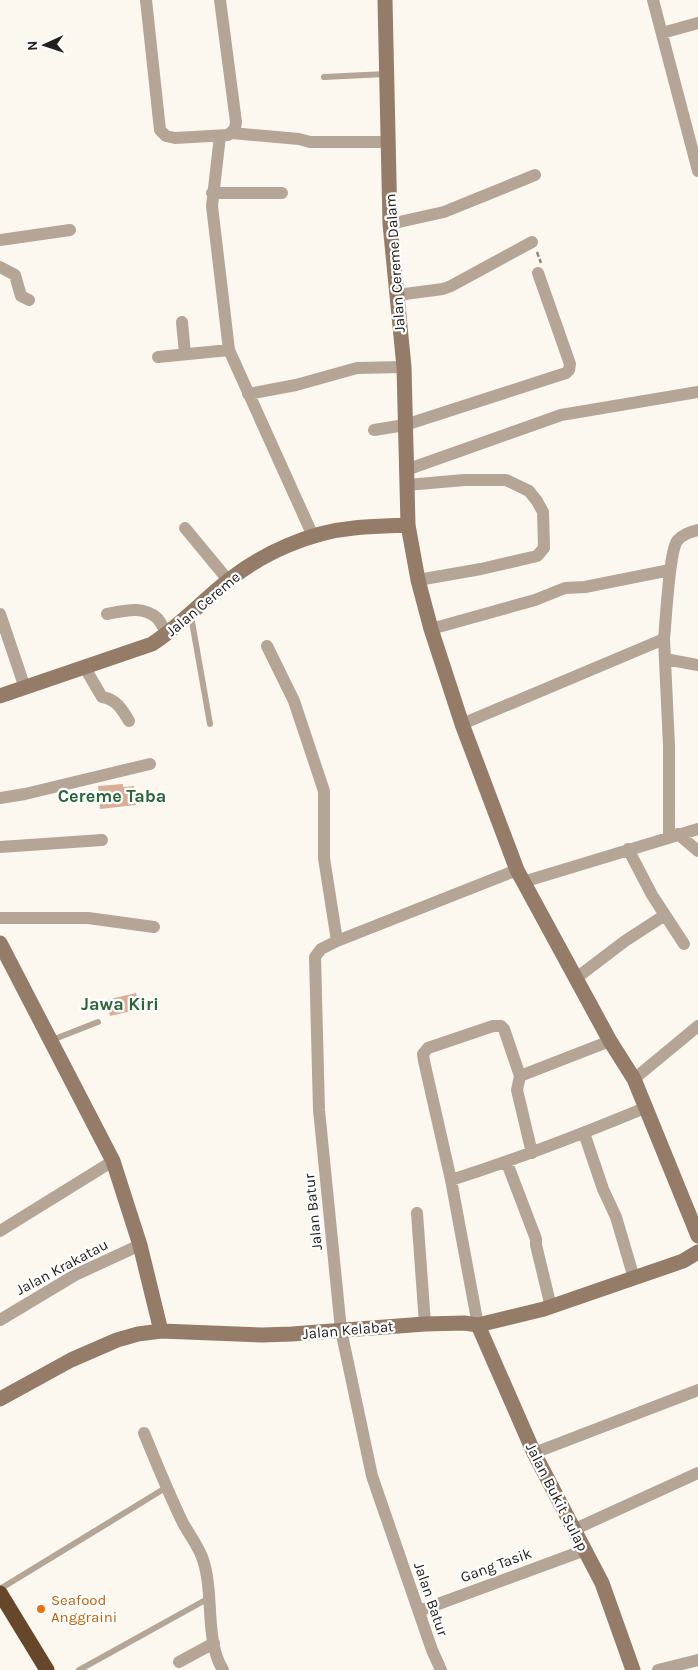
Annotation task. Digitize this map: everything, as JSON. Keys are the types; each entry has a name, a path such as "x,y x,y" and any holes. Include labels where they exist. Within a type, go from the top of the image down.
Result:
{"highway":[{"path":"0,1593 47,1670"}],"street":[{"path":"146,0 160,130 166,136 175,138 226,135 300,139 310,142 388,142"},
{"path":"220,0 236,122 226,135 212,193 212,206 229,350 312,536"},
{"name":"Jalan Cereme Dalam","path":"385,0 390,224 404,367 408,525 418,580 430,629 462,724 520,876 610,1041 634,1079 698,1236"},
{"path":"653,0 695,144 698,171"},
{"path":"662,33 698,23"},
{"path":"390,224 444,212 535,175"},
{"path":"212,193 282,193"},
{"path":"0,240 70,230"},
{"path":"397,295 444,289 532,242"},
{"path":"0,268 15,275 21,296 29,300"},
{"path":"374,430 405,425 566,373 569,370 570,364 538,273"},
{"path":"182,322 185,354"},
{"path":"158,357 229,350"},
{"path":"248,394 296,385 357,368 404,367"},
{"path":"407,478 561,416 698,392"},
{"path":"407,478 506,480 529,492 537,501 542,512 544,548 537,556 481,569 418,580"},
{"name":"Jalan Cereme","path":"0,696 144,648 167,634 228,580 273,552 312,536 353,528 408,525"},
{"path":"185,528 228,580"},
{"path":"698,530 685,534 676,543 670,570 664,638 673,836 698,851"},
{"path":"430,629 528,602 565,588 585,587 670,570"},
{"path":"107,614 135,609 145,611 158,618 167,634"},
{"path":"0,614 25,688"},
{"path":"462,724 664,638"},
{"path":"267,646 294,701 324,791 324,858 337,941"},
{"path":"665,659 698,665"},
{"path":"85,668 102,698 108,698 120,706 129,721"},
{"path":"0,798 26,794 150,764"},
{"name":"Jalan Batur","path":"440,1670 372,1476 341,1330 319,1110 315,957 321,949 337,941 520,876 698,829"},
{"path":"0,847 102,840"},
{"path":"628,849 652,895 684,944"},
{"path":"575,978 625,941 665,915"},
{"path":"0,918 88,918 154,927"},
{"path":"0,943 113,1161 140,1245 161,1331"},
{"path":"478,1325 451,1180 424,1061 425,1050 493,1026 501,1026 504,1029 520,1076 517,1090 532,1153"},
{"path":"634,1079 698,1026"},
{"path":"520,1076 610,1041"},
{"path":"451,1180 532,1153 647,1107"},
{"path":"584,1133 603,1190 616,1217 634,1278"},
{"path":"0,1230 113,1161"},
{"path":"507,1162 536,1239 552,1307"},
{"path":"417,1213 425,1324"},
{"name":"Jalan Krakatau","path":"0,1320 75,1275 140,1245"},
{"name":"Jalan Kelabat","path":"0,1399 71,1360 117,1340 138,1334 161,1331 262,1335 425,1324 464,1323 478,1325 552,1307 683,1261 698,1252"},
{"name":"Jalan Bukit Sulap","path":"478,1325 534,1453 602,1583 630,1669"},
{"path":"534,1453 698,1390"},
{"path":"144,1433 183,1523 202,1557 206,1572 216,1656 223,1670"},
{"path":"573,1530 698,1473"},
{"name":"Gang Tasik","path":"418,1611 585,1550"},
{"path":"179,1662 214,1643"},
{"path":"658,1670 698,1660"}],"lane":[{"path":"324,77 387,74"},
{"path":"190,614 210,724"},
{"path":"51,1041 98,1022"},
{"path":"0,1589 167,1487"},
{"path":"79,1670 209,1598"}],"path":[{"path":"532,242 542,264 538,273"}],"building":[{"path":"123,784 123,787 134,786 136,805 100,809 98,786"},
{"path":"136,993 140,1009 110,1016 106,1000"}],"place":[{"name":"Seafood Anggraini","path":"41,1609"}],"district":[{"name":"Cereme Taba","path":"112,796"},
{"name":"Jawa Kiri","path":"120,1004"}]}
